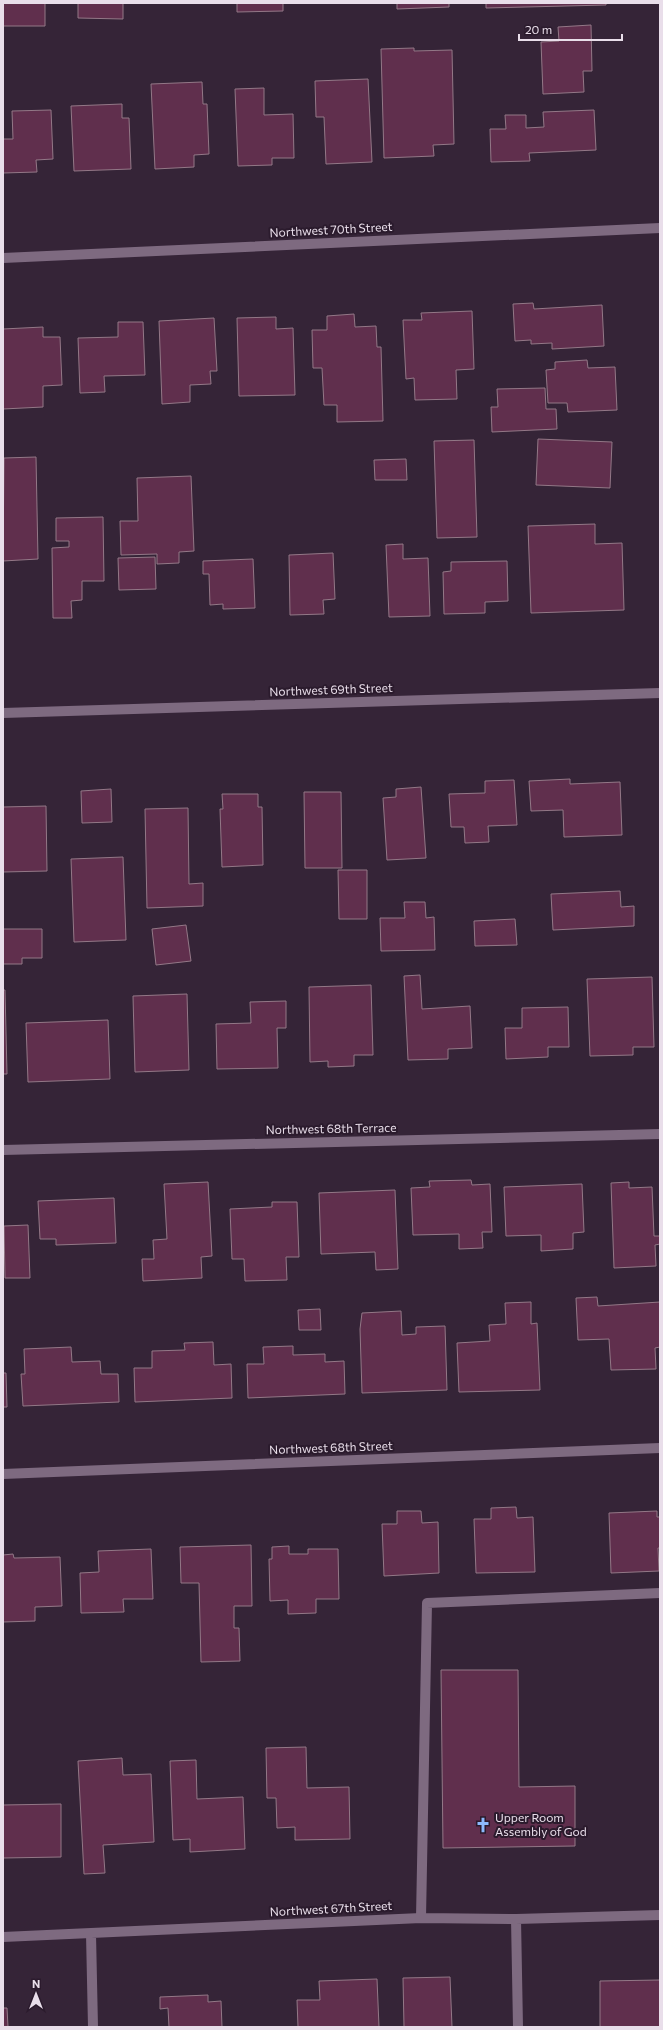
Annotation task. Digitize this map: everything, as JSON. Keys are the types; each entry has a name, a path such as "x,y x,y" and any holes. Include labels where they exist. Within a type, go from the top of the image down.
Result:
{"street":[{"name":"Northwest 70th Street","path":"3,258 660,228"},
{"name":"Northwest 69th Street","path":"3,713 660,693"},
{"name":"Northwest 68th Terrace","path":"3,1150 660,1134"},
{"name":"Northwest 68th Street","path":"3,1474 660,1448"},
{"path":"421,1918 427,1603 660,1592"},
{"name":"Northwest 67th Street","path":"3,1937 421,1918 516,1919 660,1915"},
{"path":"516,1919 518,2027"},
{"path":"91,1934 94,2027"}],"building":[{"path":"3,3 45,3 45,26 3,26"},
{"path":"78,3 123,3 123,19 78,18"},
{"path":"237,3 283,3 283,11 237,12"},
{"path":"397,3 449,3 449,7 397,9"},
{"path":"486,3 606,3 606,5 486,8"},
{"path":"591,25 592,71 583,71 584,92 543,94 541,42 559,41 558,27"},
{"path":"414,48 414,51 452,50 454,144 433,145 434,156 384,158 381,49"},
{"path":"368,79 372,162 326,164 324,117 316,117 315,81"},
{"path":"202,82 203,104 207,104 209,154 194,155 194,167 155,169 151,84"},
{"path":"264,88 264,115 293,114 294,158 272,158 272,165 238,166 235,89"},
{"path":"122,104 122,118 129,118 131,169 74,171 71,106"},
{"path":"51,110 53,159 36,160 37,172 3,173 3,139 13,139 12,111"},
{"path":"594,110 596,150 529,153 530,161 491,162 490,129 506,129 505,115 526,115 526,128 544,127 543,112"},
{"path":"533,303 534,309 602,305 604,346 552,349 552,343 531,344 531,340 515,341 513,304"},
{"path":"472,311 474,369 456,370 457,399 415,400 414,378 406,379 403,320 422,320 421,313"},
{"path":"354,314 355,327 376,326 377,347 381,347 383,421 337,422 337,405 324,405 322,368 313,368 312,330 327,330 327,316"},
{"path":"276,317 276,329 293,328 295,395 239,396 237,318"},
{"path":"214,318 217,371 210,371 211,384 190,385 190,402 162,404 159,321"},
{"path":"118,322 143,322 145,375 104,376 105,392 80,393 78,338 118,337"},
{"path":"43,327 43,337 60,337 62,385 43,386 43,407 3,409 3,329"},
{"path":"587,360 588,368 615,367 617,410 568,412 567,403 548,403 546,370 555,369 555,362"},
{"path":"545,388 546,409 556,409 557,429 492,432 491,407 498,407 497,389"},
{"path":"538,439 612,442 610,488 536,485"},
{"path":"474,440 477,537 437,538 434,441"},
{"path":"36,457 38,559 3,561 4,458"},
{"path":"406,459 407,480 375,480 374,460"},
{"path":"191,476 194,551 179,552 179,563 157,564 157,554 121,555 120,521 138,521 137,478"},
{"path":"103,517 104,581 82,581 82,600 71,601 72,618 53,618 52,548 69,547 69,541 56,541 56,518"},
{"path":"595,524 595,544 622,543 624,610 531,613 528,526"},
{"path":"403,544 403,559 428,558 430,616 389,617 386,545"},
{"path":"333,553 335,599 323,600 324,614 290,615 289,555"},
{"path":"155,557 156,589 119,590 118,558"},
{"path":"253,559 255,608 223,609 223,604 210,605 209,574 203,574 203,561"},
{"path":"507,561 508,601 485,602 485,613 444,614 443,572 451,571 451,562"},
{"path":"570,779 570,784 620,782 622,835 564,837 563,810 531,811 529,781"},
{"path":"514,780 517,825 488,826 489,842 465,843 464,827 451,827 449,794 485,793 485,781"},
{"path":"421,787 426,858 387,860 383,798 396,797 396,789"},
{"path":"111,789 112,822 82,823 81,791"},
{"path":"304,792 341,792 342,868 305,868"},
{"path":"222,794 258,794 258,807 262,807 263,865 222,867 220,809 223,809"},
{"path":"46,806 47,871 3,872 3,807"},
{"path":"188,808 189,884 203,883 203,906 147,908 145,809"},
{"path":"123,857 126,940 74,942 71,859"},
{"path":"338,870 367,870 367,919 339,919"},
{"path":"620,891 621,907 634,906 634,926 553,930 551,894"},
{"path":"404,902 425,902 426,918 434,917 435,950 381,951 380,918 405,918"},
{"path":"515,919 517,945 475,946 474,921"},
{"path":"186,925 191,961 156,965 152,929"},
{"path":"3,929 42,929 42,958 22,958 22,964 3,964"},
{"path":"420,975 422,1009 470,1006 472,1048 448,1049 448,1059 408,1060 404,976"},
{"path":"652,977 654,1047 633,1047 633,1055 590,1056 587,979"},
{"path":"371,985 373,1055 354,1055 354,1066 328,1067 328,1061 310,1062 309,987"},
{"path":"3,990 5,990 7,1074 3,1074"},
{"path":"187,994 189,1070 135,1072 133,996"},
{"path":"286,1001 286,1028 277,1028 278,1068 217,1069 216,1024 251,1023 250,1002"},
{"path":"568,1007 569,1047 548,1047 548,1057 506,1059 505,1028 522,1028 522,1008"},
{"path":"108,1020 110,1079 28,1082 26,1023"},
{"path":"471,1180 472,1185 490,1184 492,1232 482,1232 483,1248 459,1249 459,1234 413,1235 411,1188 430,1187 429,1181"},
{"path":"208,1182 212,1256 201,1257 202,1278 143,1281 142,1259 154,1259 153,1240 167,1239 164,1184"},
{"path":"629,1182 629,1188 652,1187 654,1236 660,1236 660,1244 655,1245 656,1266 614,1268 611,1183"},
{"path":"582,1184 584,1232 573,1233 573,1249 541,1251 541,1235 506,1236 504,1187"},
{"path":"395,1190 398,1269 376,1270 375,1252 321,1254 319,1193"},
{"path":"114,1198 116,1243 56,1245 56,1239 40,1239 38,1201"},
{"path":"272,1202 297,1202 299,1257 286,1257 287,1280 245,1281 244,1259 232,1259 230,1209 272,1207"},
{"path":"28,1225 30,1278 5,1278 4,1226"},
{"path":"597,1297 598,1306 660,1302 660,1347 655,1348 656,1369 611,1370 609,1339 578,1340 576,1298"},
{"path":"531,1302 531,1324 537,1323 540,1390 459,1392 457,1343 490,1341 489,1325 506,1324 505,1303"},
{"path":"320,1309 321,1330 299,1330 298,1310"},
{"path":"401,1311 402,1335 416,1334 416,1327 445,1326 447,1390 362,1393 360,1329 362,1313"},
{"path":"213,1342 214,1365 231,1364 232,1398 135,1402 134,1368 152,1368 152,1351 185,1350 184,1343"},
{"path":"293,1346 293,1355 325,1354 325,1362 344,1361 345,1394 248,1398 247,1364 264,1364 263,1347"},
{"path":"71,1347 72,1362 100,1361 101,1374 118,1374 119,1402 23,1406 21,1374 25,1374 24,1349"},
{"path":"3,1373 6,1373 7,1407 3,1407"},
{"path":"516,1507 517,1518 533,1517 535,1572 476,1573 474,1519 491,1519 491,1508"},
{"path":"397,1511 421,1511 422,1523 438,1522 439,1573 384,1576 382,1524 397,1524"},
{"path":"657,1511 657,1517 660,1517 660,1548 658,1548 659,1571 611,1573 609,1513"},
{"path":"251,1545 252,1606 234,1606 234,1628 239,1628 240,1661 201,1662 199,1583 181,1583 180,1547"},
{"path":"289,1546 289,1554 308,1554 308,1549 338,1549 339,1599 316,1599 316,1613 288,1614 288,1600 270,1601 269,1559 272,1559 272,1547"},
{"path":"151,1549 153,1599 123,1599 124,1612 81,1613 80,1573 99,1572 98,1551"},
{"path":"13,1554 14,1558 60,1557 62,1606 35,1607 35,1621 3,1622 3,1555"},
{"path":"441,1670 518,1670 519,1787 575,1786 575,1846 443,1848"},
{"path":"306,1747 307,1788 349,1787 350,1839 295,1840 295,1827 277,1828 276,1798 267,1798 266,1748"},
{"path":"122,1758 123,1775 151,1774 154,1842 103,1845 105,1873 84,1874 78,1761"},
{"path":"196,1760 197,1799 243,1797 245,1849 190,1852 190,1839 173,1840 170,1761"},
{"path":"61,1804 61,1857 3,1858 3,1805"},
{"path":"450,1977 452,2027 404,2027 403,1978"},
{"path":"377,1979 379,2027 298,2027 297,2000 320,2000 319,1981"},
{"path":"660,1980 660,2027 600,2027 600,1981"},
{"path":"208,1995 208,2002 221,2001 222,2027 169,2027 168,2008 160,2009 160,1997"},
{"path":"3,2008 7,2008 8,2027 3,2027"}],"place":[{"name":"Upper Room Assembly of God","path":"483,1825"}]}
